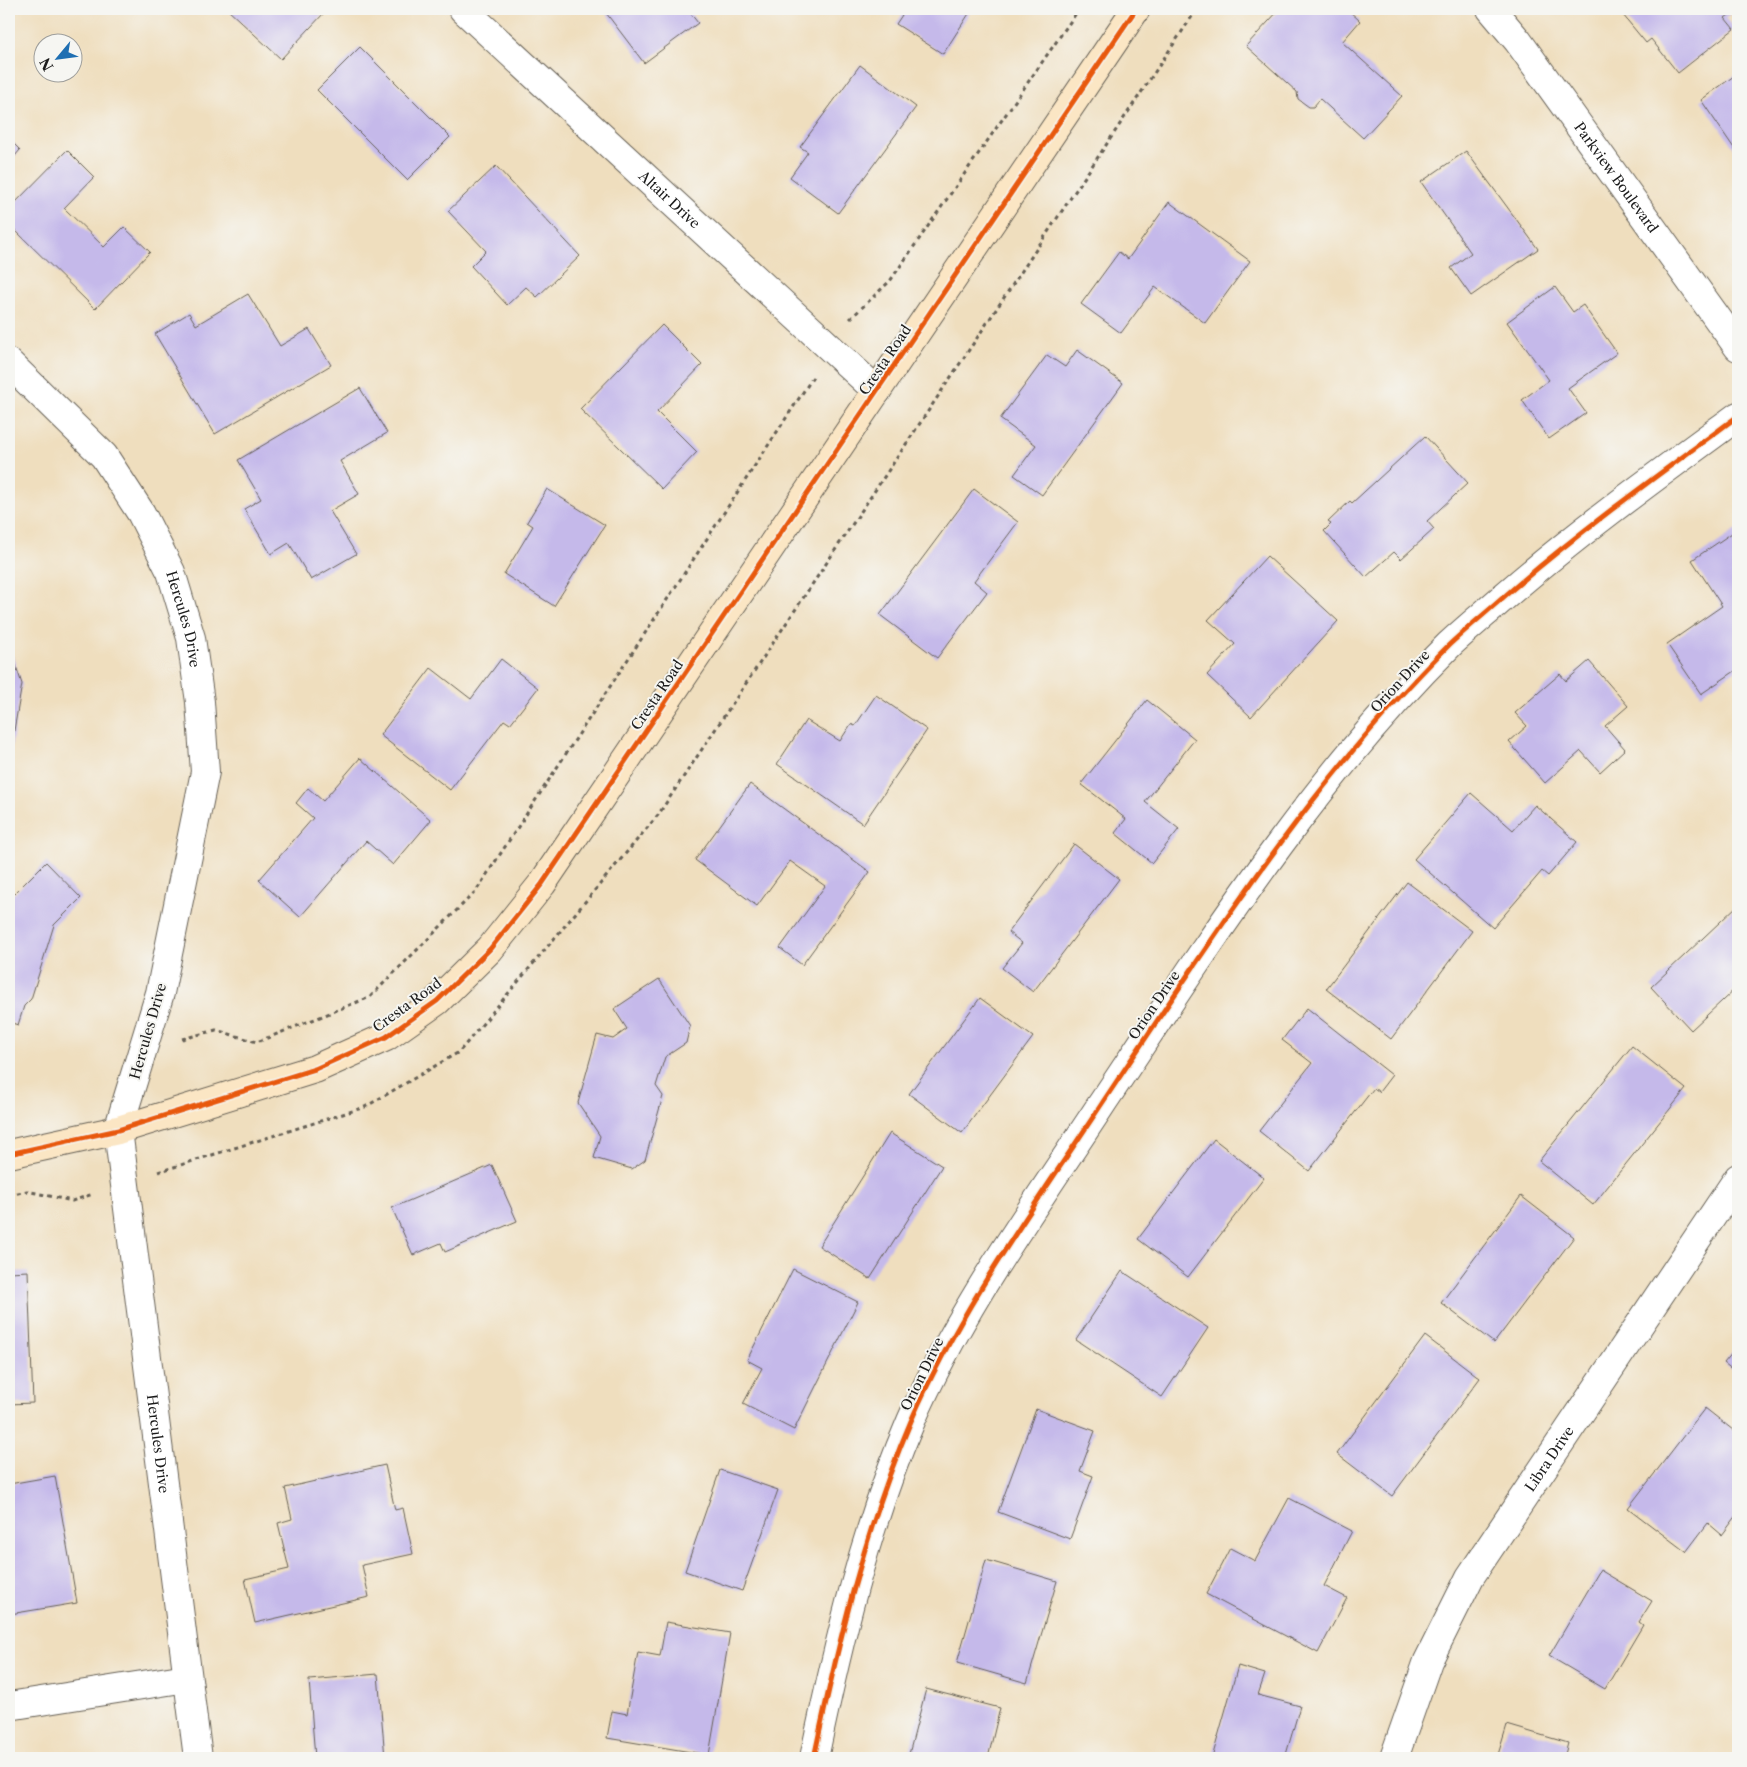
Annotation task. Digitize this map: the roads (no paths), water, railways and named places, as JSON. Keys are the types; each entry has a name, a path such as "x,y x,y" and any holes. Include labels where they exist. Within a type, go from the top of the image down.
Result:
{"main road":[{"name":"Cresta Road","path":"9,1154 118,1130 315,1069 386,1037 437,1001 490,949 548,875 1136,9"}],"street":[{"name":"Altair Drive","path":"464,9 877,391"},
{"name":"Parkview Boulevard","path":"1490,9 1518,41 1738,348"},
{"name":"Hercules Drive","path":"9,363 104,456 141,513 171,572 191,638 200,702 205,772 160,993 118,1130 198,1758"},
{"name":"Orion Drive","path":"814,1758 832,1671 881,1497 912,1420 945,1350 992,1270 1228,913 1332,776 1386,712 1452,643 1598,519 1738,416"},
{"name":"Libra Drive","path":"1394,1758 1428,1661 1470,1577 1738,1178"},
{"path":"9,1706 187,1678"}]}
